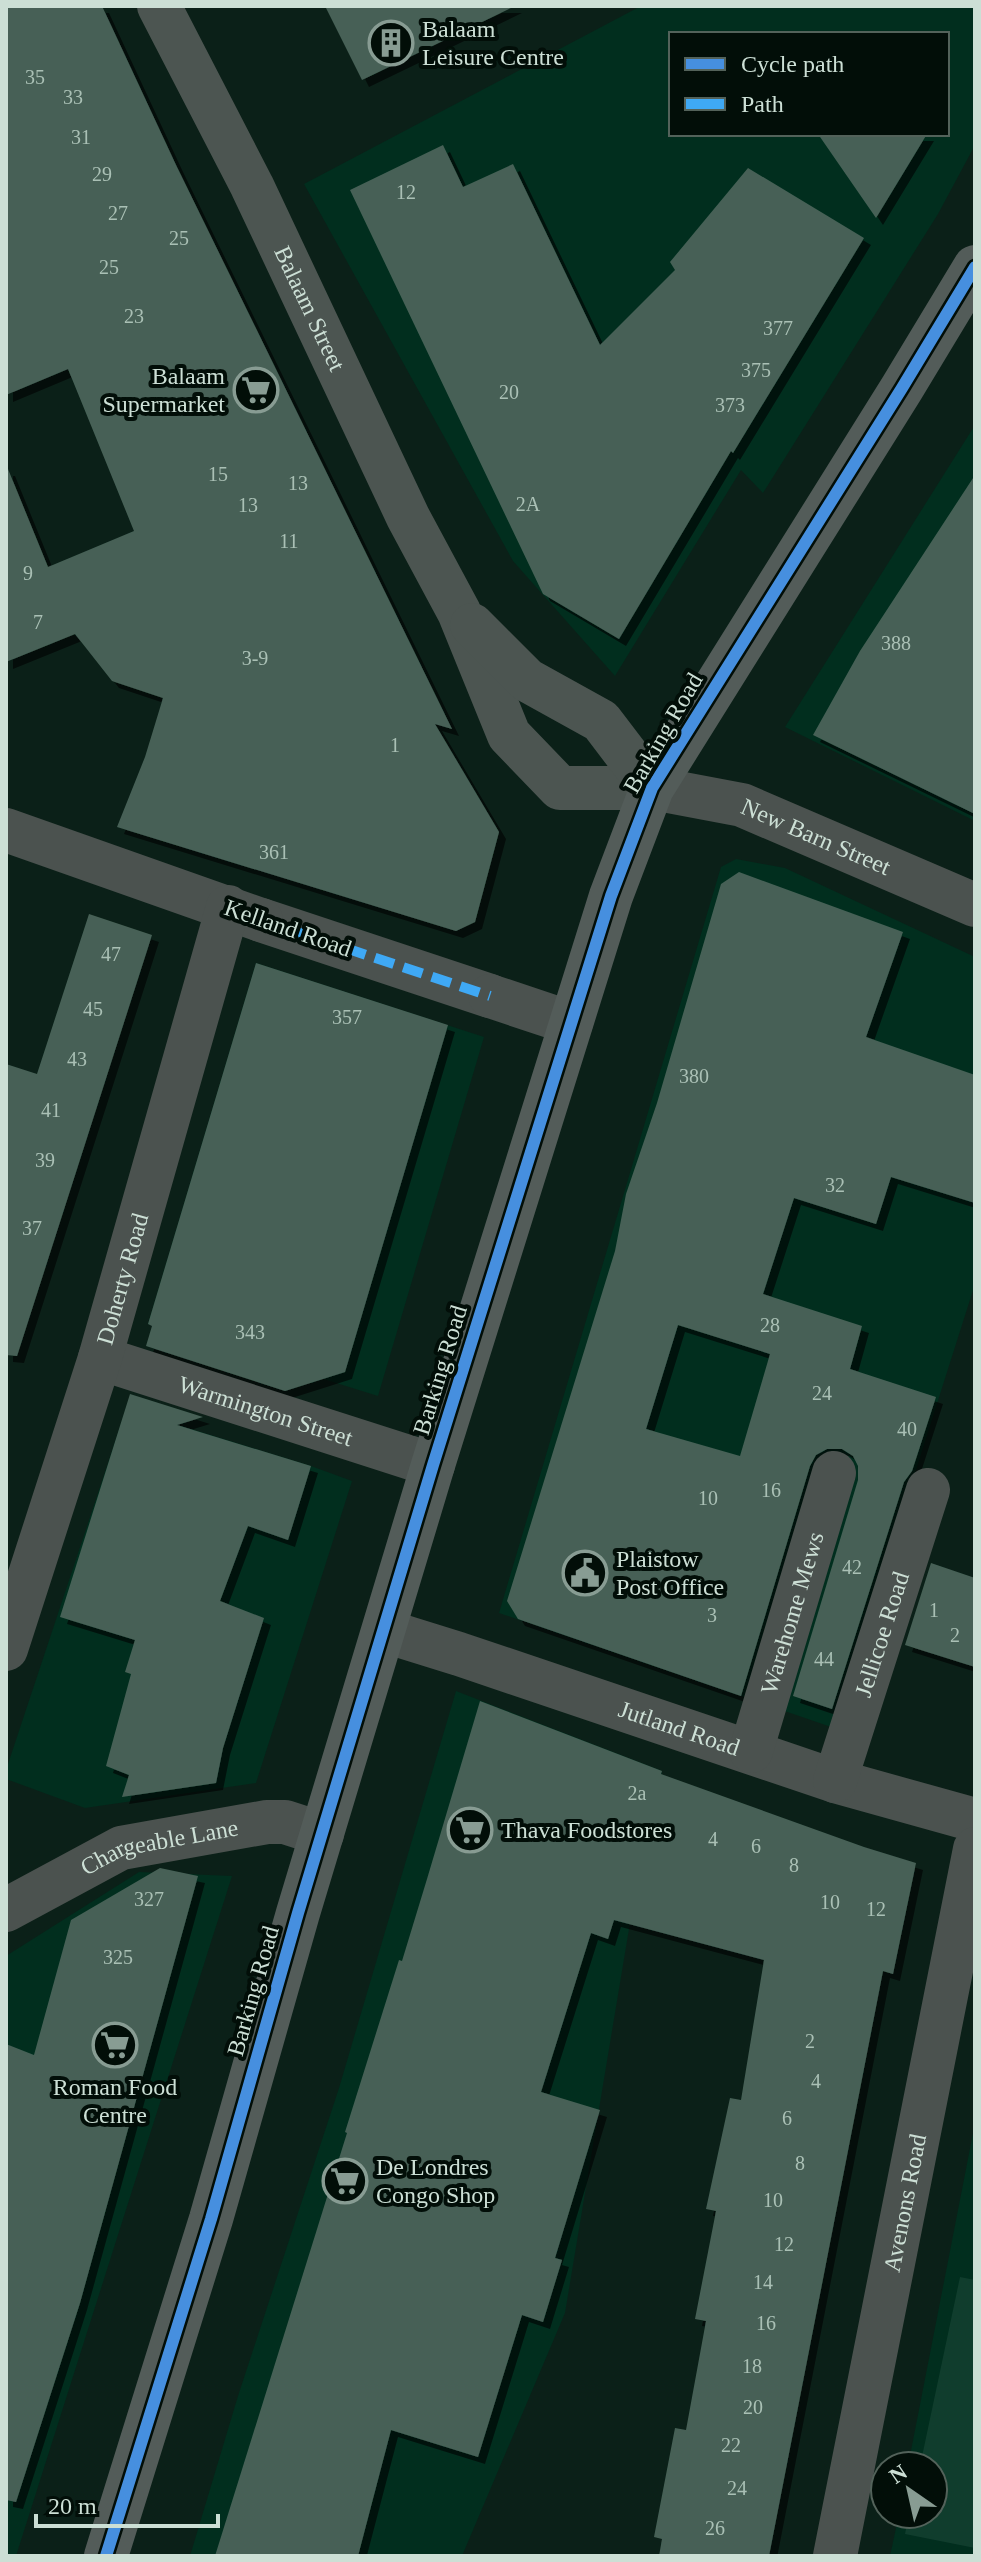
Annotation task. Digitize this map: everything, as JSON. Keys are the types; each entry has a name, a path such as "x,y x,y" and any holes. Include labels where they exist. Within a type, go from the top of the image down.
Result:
{"main road":[{"name":"Balaam Street","path":"159,6 252,186 408,517 459,612 509,735 560,788 652,788"},
{"name":"Barking Road","path":"106,2556 211,2219 433,1465 611,896 652,788 975,267"},
{"name":"Balaam Street","path":"459,612 527,680 601,721 652,788"}],"street":[{"name":"New Barn Street","path":"652,788 742,805 975,905"},
{"name":"Kelland Road","path":"6,830 571,1023"},
{"name":"Doherty Road","path":"6,1649 245,914"},
{"name":"Warmington Street","path":"100,1358 433,1465"},
{"name":"Warehome Mews","path":"751,1751 834,1473"},
{"name":"Jellicoe Road","path":"835,1781 928,1490"},
{"name":"Jutland Road","path":"385,1631 835,1781 975,1820"},
{"name":"Chargeable Lane","path":"7,1908 121,1848 267,1822 285,1822 322,1834"},
{"name":"Avenons Road","path":"835,2556 975,1849"}],"shaded area":[{"path":"641,6 975,6 975,145 938,214 763,493 741,470 615,676 513,561 304,184"},
{"path":"975,425 975,821 785,727"},
{"path":"736,859 785,868 975,957 975,1284 834,1728 499,1613 721,867"},
{"path":"256,963 484,1037 378,1396 148,1324"},
{"path":"126,1409 352,1481 256,1783 85,1808 6,1779 6,1770"},
{"path":"456,1691 662,1771 640,1863 565,2313 462,2556 190,2556 238,2396 339,2088"},
{"path":"139,1872 232,1876 16,2556 6,2556 6,1956"},
{"path":"975,2123 975,2556 890,2556 896,2530 949,2530 949,2450 911,2450"},
{"path":"960,2277 975,2280 975,2548 905,2534 906,2530 949,2530 949,2450 923,2450"}],"building":[{"path":"6,6 102,6 176,165 452,729 435,724 499,832 475,922 456,931 117,827 145,757 163,698 112,681 75,634 6,662 6,469 48,567 134,531 68,369 6,395"},
{"name":"Balaam Leisure Centre","path":"325,6 515,6 362,80"},
{"path":"819,136 926,136 876,218"},
{"path":"443,145 463,187 513,164 600,345 675,270 670,262 748,168 864,238 733,453 731,451 619,639 543,594 350,190"},
{"path":"975,475 975,814 813,735 860,651"},
{"path":"739,872 903,932 866,1037 975,1075 975,1203 891,1177 876,1224 794,1198 763,1294 862,1326 850,1369 936,1397 912,1471 904,1482 832,1709 793,1696 858,1480 858,1466 853,1456 842,1449 827,1449 816,1455 810,1466 741,1696 518,1619 507,1601 615,1251 626,1194 657,1103 721,884","holes":["678,1325 770,1354 740,1456 646,1429"]},
{"path":"89,914 152,935 17,1356 6,1355 6,1064 37,1074"},
{"path":"256,963 448,1025 345,1372 285,1391 146,1346 152,1326 148,1324"},
{"path":"130,1394 203,1417 177,1425 311,1466 288,1540 248,1526 220,1601 264,1618 223,1748 216,1783 122,1797 129,1775 106,1766 131,1674 125,1672 135,1640 60,1617"},
{"path":"931,1563 975,1578 975,1667 905,1645"},
{"path":"480,1701 662,1771 661,1774 916,1863 893,1974 883,1971 769,2556 659,2556 662,2539 654,2537 675,2428 686,2430 706,2321 695,2319 716,2211 706,2209 730,2098 741,2100 764,1960 614,1920 608,1939 591,1933 541,2092 600,2110 555,2258 562,2260 543,2322 522,2315 478,2457 391,2430 358,2556 215,2556 399,1960 402,1961"},
{"path":"160,1868 198,1876 80,2303 16,2502 6,2500 6,2044 34,2055 71,1920"}],"marked path":[{"path":"261,920 490,996"}],"cycle path":[{"path":"106,2556 211,2219 298,1913 433,1465 611,896 652,788 975,267"}],"place":[{"name":"Balaam Leisure Centre","path":"391,43"},
{"name":"Balaam Supermarket","path":"256,390"},
{"name":"Plaistow Post Office","path":"585,1573"},
{"name":"Thava Foodstores","path":"470,1830"},
{"name":"Roman Food Centre","path":"115,2045"},
{"name":"De Londres Congo Shop","path":"345,2181"}]}
